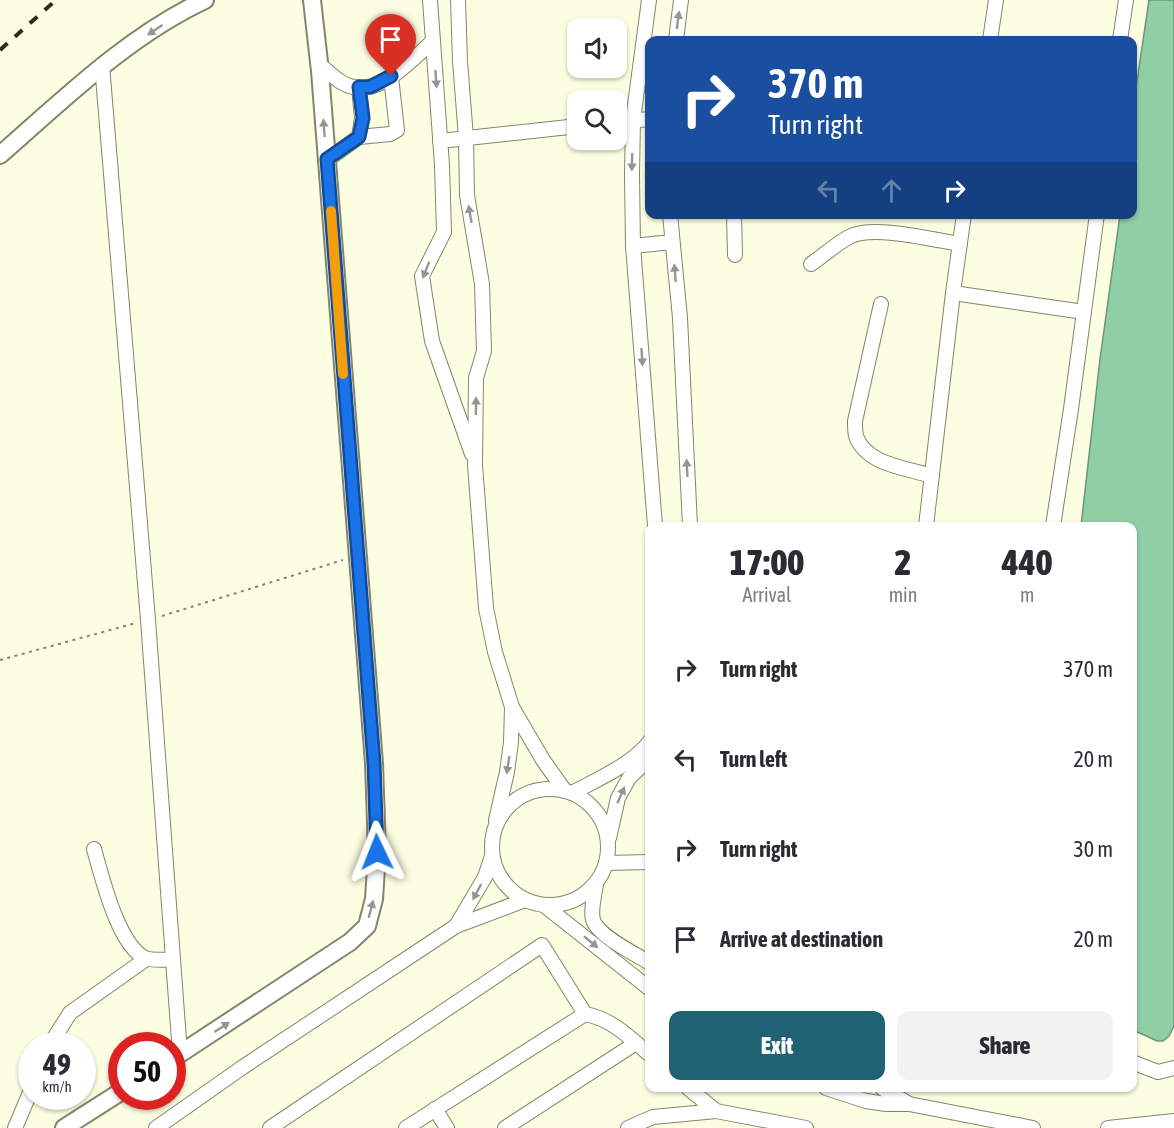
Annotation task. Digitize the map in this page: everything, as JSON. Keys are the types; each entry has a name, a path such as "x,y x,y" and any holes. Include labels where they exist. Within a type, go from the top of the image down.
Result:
{"main road":[{"path":"0,155 102,65 169,20 205,0"},
{"path":"186,1049 350,942 367,926 374,899 377,852 374,763 327,159 312,0"},
{"path":"64,1128 108,1100"}],"street":[{"path":"430,0 444,232 422,276 432,340 476,465"},
{"path":"458,0 467,195 482,284 484,351 476,378 476,465 486,608 495,652 512,707 543,760 569,792"},
{"path":"649,0 633,120 632,175 633,246 655,522"},
{"path":"676,36 681,0"},
{"path":"991,36 996,0"},
{"path":"1121,36 1126,0"},
{"path":"319,64 342,83 370,87 391,76 433,41"},
{"path":"102,65 148,620 173,960 175,1032"},
{"path":"327,159 359,137 390,134 398,130 391,76"},
{"path":"359,87 363,118 359,137"},
{"path":"627,121 645,119"},
{"path":"440,141 567,127"},
{"path":"670,219 680,318 690,522"},
{"path":"734,219 735,255"},
{"path":"927,522 963,219"},
{"path":"1054,522 1096,219"},
{"path":"811,264 850,236 863,232 881,232 960,244"},
{"path":"633,246 672,242"},
{"path":"953,293 1084,312"},
{"path":"881,304 855,422 856,436 866,451 879,461 932,476"},
{"path":"456,926 485,877 492,856 494,832 507,772 512,707"},
{"path":"569,792 633,758 645,746"},
{"path":"645,763 629,778 618,798 608,840 606,863 596,883 592,911 596,926 608,937 645,960"},
{"path":"494,832 502,815 514,802 547,789 569,792 586,801 597,812 608,840"},
{"path":"94,849 114,918 135,950 146,959 173,960"},
{"path":"492,856 497,872 507,887 525,900 545,906 645,985"},
{"path":"606,863 645,862"},
{"path":"545,906 570,902 584,894 596,883"},
{"path":"156,1128 243,1067 456,926 525,900"},
{"path":"270,1128 542,945 585,1014"},
{"path":"58,1032 70,1013 146,959"},
{"path":"406,1128 585,1014 600,1017 612,1024 645,1050"},
{"path":"505,1128 636,1043"},
{"path":"1137,1064 1158,1072 1174,1068"},
{"path":"693,1092 716,1112"},
{"path":"838,1092 866,1101 909,1104 1033,1128"},
{"path":"889,1092 909,1104"},
{"path":"435,1109 447,1128"},
{"path":"15,1128 23,1110"},
{"path":"628,1128 653,1117 716,1112 806,1128"},
{"path":"1108,1128 1174,1121"}],"path":[{"path":"0,660 148,620 357,556"}],"shaded area":[{"path":"1149,0 1174,0 1174,1026 1169,1036 1163,1041 1157,1041 1137,1032 1137,522 1081,522 1100,359 1119,219 1137,219 1137,81"}],"railway":[{"path":"0,50 56,0"}],"slow traffic":[{"path":"331,211 343,374"}],"route":[{"path":"377,852 374,763 327,159 359,137 363,118 359,87 370,87 391,76"}]}
